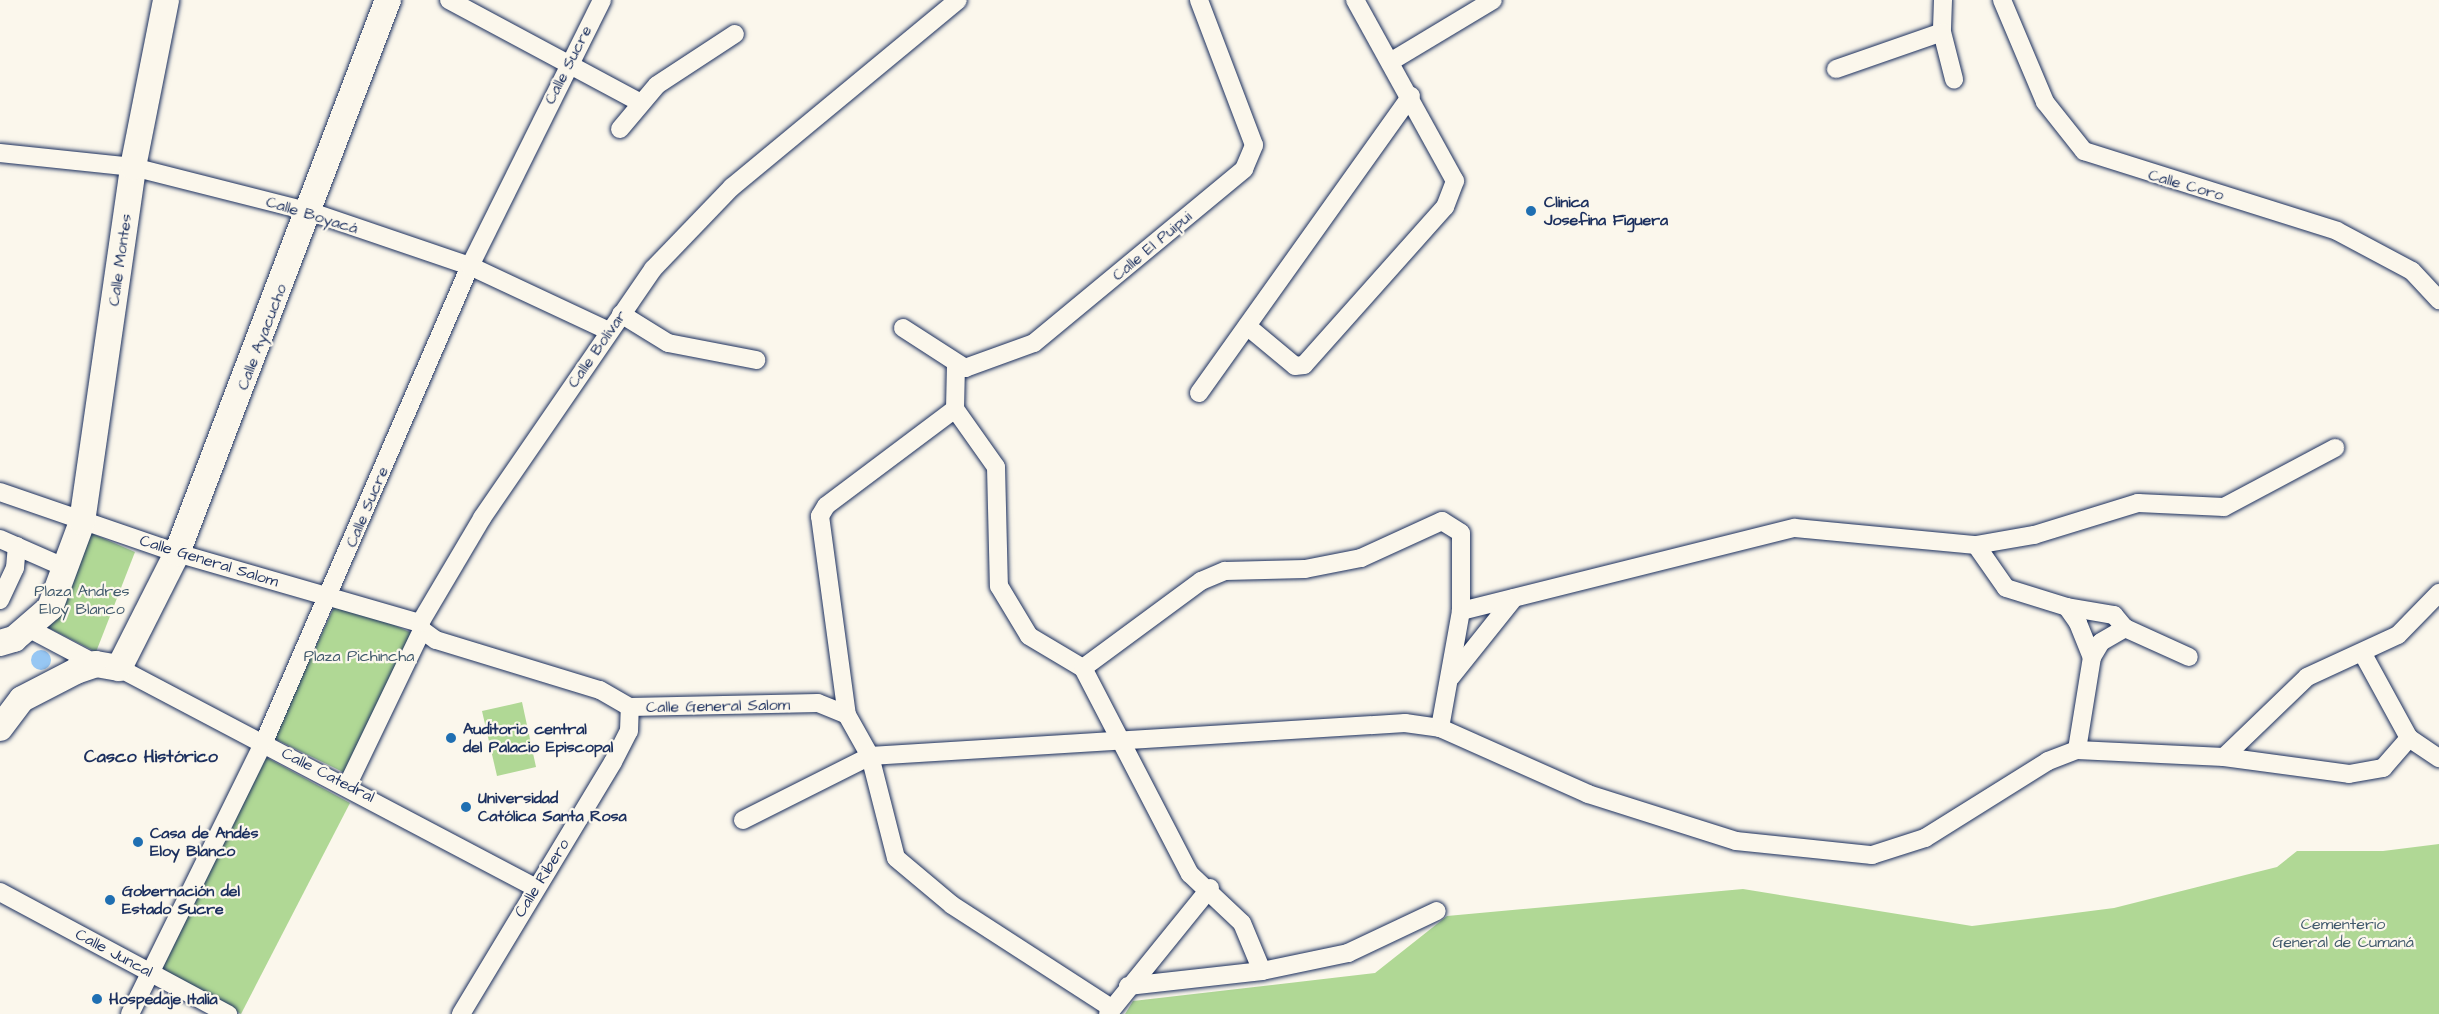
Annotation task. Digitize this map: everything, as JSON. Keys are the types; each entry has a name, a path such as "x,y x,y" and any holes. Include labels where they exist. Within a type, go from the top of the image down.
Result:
{"street":[{"name":"Calle Montes","path":"0,643 28,628 50,608 82,522 133,167 166,0"},
{"name":"Calle Ayacucho","path":"107,666 177,553 311,212 388,0"},
{"path":"448,0 639,102"},
{"name":"Calle Sucre","path":"130,1014 264,742 470,266 567,64 602,0"},
{"name":"Calle Bolívar","path":"348,784 421,626 482,518 621,314 700,215 958,0"},
{"name":"Calle El Puipui","path":"956,366 965,368 1034,344 1244,169 1254,146 1199,0"},
{"path":"1247,326 1295,366 1304,365 1445,207 1455,181 1411,96 1355,0"},
{"path":"1390,62 1493,0"},
{"path":"1943,0 1942,32 1954,78"},
{"name":"Calle Coro","path":"2002,0 2050,111 2084,151 2337,231 2412,271 2439,300"},
{"path":"1836,69 1942,32"},
{"path":"620,129 639,102 735,33"},
{"path":"1199,393 1411,96"},
{"name":"Calle Boyacá","path":"0,153 133,167 311,212 470,266 609,331"},
{"path":"621,314 668,343 756,360"},
{"path":"903,328 956,366 955,409 996,467 999,586 1029,636 1083,668 1118,742 1190,874 1210,888 1242,923 1262,971"},
{"path":"955,409 826,506 820,516 847,715 870,756 896,858 951,905 1110,1011 1128,986 1210,888"},
{"path":"1461,611 1795,528 1976,545 2034,535 2138,503 2224,507 2335,448"},
{"name":"Calle General Salom","path":"0,492 177,553 421,626 436,640 600,690 630,707 818,704 847,715"},
{"path":"1083,668 1209,578 1361,558 1442,521 1461,533 1461,611 1440,728"},
{"path":"8,542 66,568"},
{"path":"0,600 15,568 8,542"},
{"path":"1976,545 2006,588 2067,607 2096,609 2114,615 2125,628 2189,657"},
{"path":"2224,757 2307,677 2363,654 2398,635 2439,593"},
{"path":"1448,680 1514,598"},
{"path":"2067,607 2092,657"},
{"name":"Calle Catedral","path":"28,628 348,784 535,887"},
{"path":"2077,750 2092,657 2101,642 2125,628"},
{"path":"2363,654 2409,738 2439,758"},
{"path":"0,728 22,699 107,666"},
{"name":"Calle Ribero","path":"461,1014 535,887 613,762 629,730 630,707"},
{"path":"743,820 870,756 1405,723 1440,728 1588,794 1736,841 1829,853 1872,855 1925,838 2048,761 2077,750 2224,757 2349,774 2383,768 2409,738"},
{"name":"Calle Juncal","path":"0,892 228,1014"},
{"path":"1128,986 1262,971 1377,944 1437,911"}],"green space":[{"name":"Plaza Andres Eloy Blanco","path":"77,527 135,552 96,652 39,623"},
{"name":"Plaza Pichincha","path":"338,599 418,636 347,774 273,738"},
{"path":"522,702 536,767 497,776 482,711"},
{"path":"264,756 350,803 241,1014 161,968"},
{"name":"Cementerio General de Cumaná","path":"2439,844 2439,1014 1125,1014 1133,1001 1375,973 1447,916 1743,889 1972,926 2114,908 2277,867 2297,851 2383,851"}],"water":[{"path":"41,650 48,653 51,660 48,667 41,670 34,667 31,660 34,653"}],"place":[{"name":"Clinica Josefina Figuera","path":"1531,211"},
{"name":"Auditorio central del Palacio Episcopal","path":"451,738"},
{"name":"Universidad Católica Santa Rosa","path":"466,807"},
{"name":"Casa de Andés Eloy Blanco","path":"138,842"},
{"name":"Gobernación del Estado Sucre","path":"110,900"},
{"name":"Hospedaje Italia","path":"97,999"}],"district":[{"name":"Casco Histórico","path":"151,757"}]}
